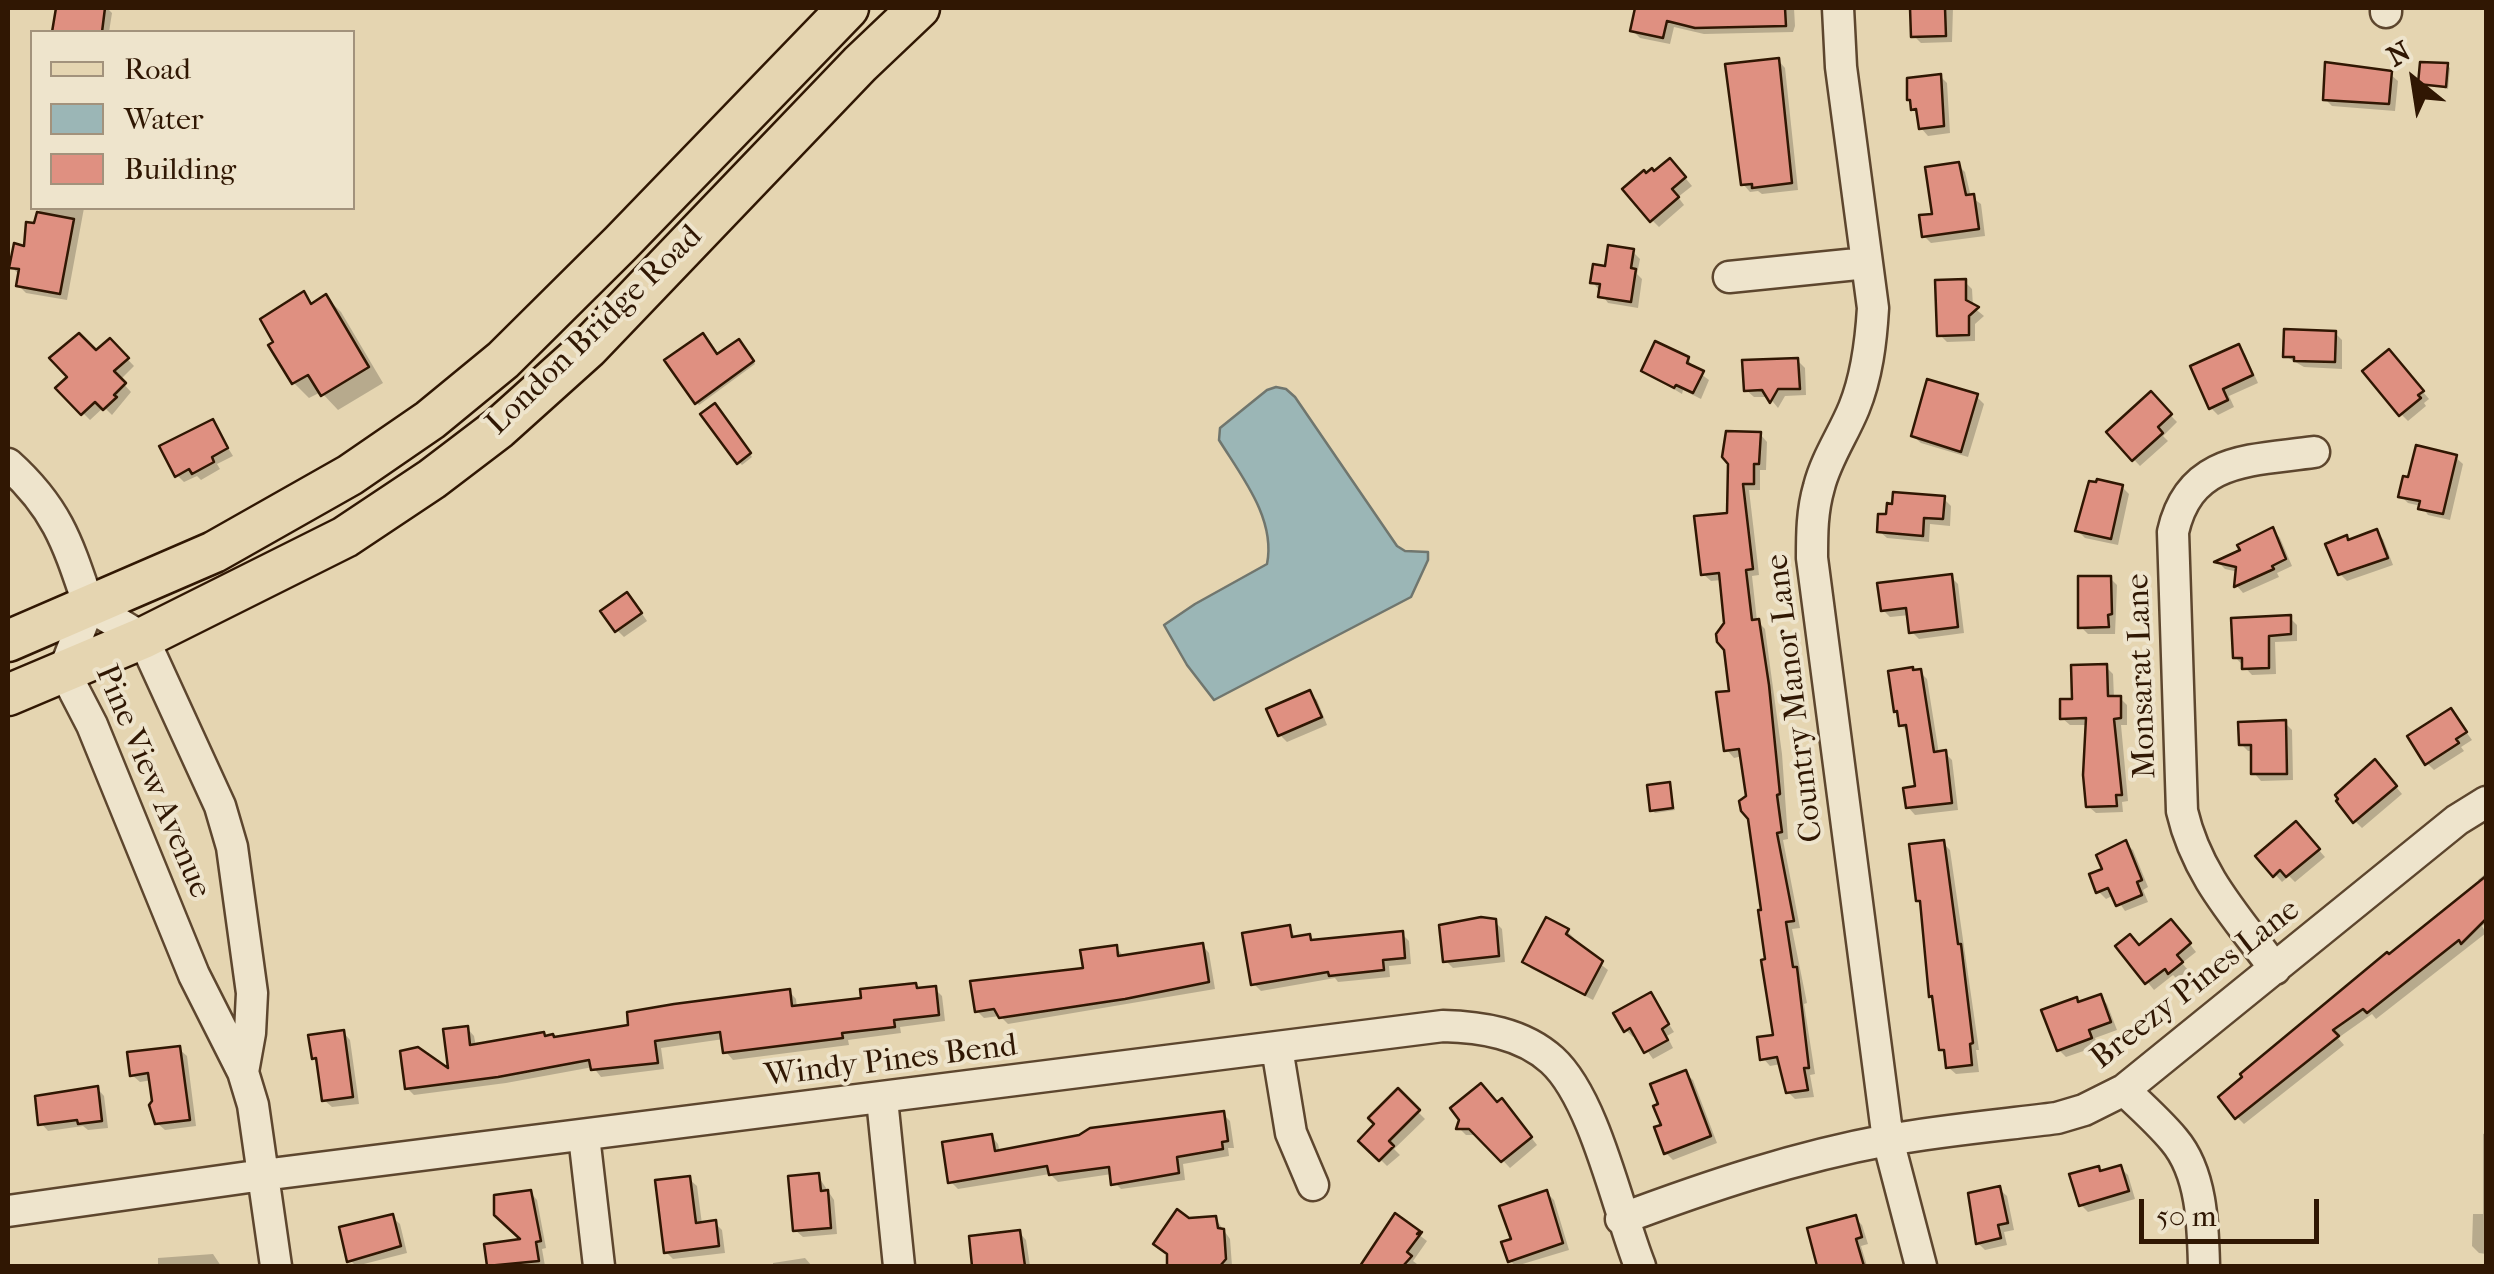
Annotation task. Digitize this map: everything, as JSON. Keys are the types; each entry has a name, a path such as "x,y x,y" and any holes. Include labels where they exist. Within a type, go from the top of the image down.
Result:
{"main road":[{"name":"London Bridge Road","path":"8,641 214,552 350,475 430,420 516,346 848,8"},
{"name":"London Bridge Road","path":"8,695 143,638 344,537 432,480 499,428 588,348 832,92 920,8"}],"street":[{"name":"Country Manor Lane","path":"1838,8 1841,67 1873,308 1865,374 1854,410 1819,485 1812,518 1812,558 1888,1140 1921,1266"},
{"path":"797,59 832,92"},
{"path":"1729,276 1867,262"},
{"name":"Monsarat Lane","path":"2275,969 2200,868 2185,826 2173,532 2188,493 2217,470 2237,463 2314,452"},
{"path":"8,464 30,484 57,522 89,606"},
{"name":"Pine View Avenue","path":"243,1072 252,993 232,846 220,806 143,638 89,606 64,672 92,725 194,975 243,1072 252,1106 276,1266"},
{"name":"Breezy Pines Lane","path":"1621,1219 1758,1171 1888,1140 2058,1118 2084,1110 2124,1090 2457,820 2486,802"},
{"name":"Windy Pines Bend","path":"8,1211 263,1175 1443,1026 1486,1029 1526,1044 1552,1060 1572,1085 1590,1124 1640,1266"},
{"path":"1277,1048 1290,1133 1312,1185"},
{"path":"2124,1090 2176,1141 2187,1159 2196,1184 2204,1266"},
{"path":"882,1099 899,1266"},
{"path":"584,1136 600,1266"}],"water":[{"path":"1276,387 1295,397 1397,546 1405,551 1428,552 1428,560 1411,597 1214,700 1187,665 1164,625 1267,564 1267,531 1262,515 1219,440 1220,428"}],"building":[{"path":"56,8 105,8 102,30 52,30"},
{"path":"1635,8 1785,8 1786,26 1695,28 1667,21 1663,38 1630,31"},
{"path":"1910,8 1945,8 1946,36 1911,37"},
{"path":"1779,58 1792,183 1752,188 1752,184 1741,185 1725,64"},
{"path":"2325,62 2392,71 2389,104 2323,100"},
{"path":"2420,62 2448,63 2446,87 2418,84"},
{"path":"1941,74 1944,126 1919,129 1916,109 1911,110 1907,100 1907,78"},
{"path":"1670,158 1686,177 1672,189 1679,197 1650,222 1622,189 1644,170 1654,171"},
{"path":"1959,162 1966,195 1974,194 1979,229 1922,237 1919,215 1932,214 1925,167"},
{"path":"37,212 74,219 60,294 16,286 19,269 9,268 14,243 24,246 26,222 34,223"},
{"path":"1608,245 1634,249 1631,268 1636,269 1631,302 1598,297 1600,284 1590,283 1593,264 1605,266"},
{"path":"1966,279 1966,300 1979,307 1969,316 1969,335 1937,336 1935,280"},
{"path":"304,291 311,304 326,294 369,367 321,396 308,375 292,384 268,345 273,342 260,319"},
{"path":"2284,329 2336,331 2335,362 2283,357"},
{"path":"79,333 96,350 110,338 129,358 114,371 126,383 114,395 117,397 103,410 95,402 81,415 55,388 67,377 49,358"},
{"path":"703,333 717,354 739,339 754,361 695,404 664,360"},
{"path":"1655,341 1689,357 1687,363 1704,371 1693,393 1641,371"},
{"path":"2239,344 2253,375 2223,389 2228,400 2209,409 2190,366"},
{"path":"2389,349 2424,391 2399,416 2362,371"},
{"path":"1798,358 1800,389 1778,389 1770,403 1762,390 1744,391 1742,360"},
{"path":"1927,379 1978,394 1961,452 1911,436"},
{"path":"2151,391 2172,414 2158,427 2163,433 2132,461 2106,432"},
{"path":"715,403 751,453 737,464 700,414"},
{"path":"213,419 228,448 212,457 214,462 192,474 189,469 175,477 159,446"},
{"path":"1726,431 1761,432 1754,484 1743,484 1753,569 1746,570 1752,620 1759,619 1769,685 1780,794 1777,795 1782,832 1777,833 1794,921 1786,922 1793,967 1797,967 1809,1068 1804,1068 1808,1090 1786,1093 1777,1057 1760,1060 1757,1037 1773,1035 1761,960 1765,959 1761,910 1748,819 1739,801 1746,796 1739,749 1724,751 1716,692 1729,691 1724,650 1716,634 1724,623 1719,573 1701,575 1694,516 1727,513 1728,464 1722,457"},
{"path":"2416,445 2457,455 2443,514 2418,509 2420,501 2398,497"},
{"path":"2089,481 2123,485 2111,539 2075,531"},
{"path":"1893,492 1945,496 1943,519 1924,518 1923,536 1877,532 1878,514 1886,514"},
{"path":"2273,527 2286,559 2272,566 2274,569 2234,587 2236,567 2214,562"},
{"path":"2377,529 2388,558 2338,575 2325,544"},
{"path":"1952,574 1958,627 1909,633 1906,608 1881,611 1877,583"},
{"path":"2078,576 2111,576 2109,627 2078,628"},
{"path":"627,592 642,613 615,632 600,611"},
{"path":"2291,615 2291,634 2269,636 2269,668 2242,669 2242,658 2233,658 2231,618"},
{"path":"2107,664 2108,696 2121,696 2121,718 2114,719 2122,795 2116,795 2117,806 2086,807 2086,718 2060,719 2060,699 2072,699 2071,665"},
{"path":"1921,669 1934,752 1946,750 1952,803 1906,808 1903,788 1915,786 1906,725 1899,726 1897,711 1894,712 1888,671"},
{"path":"1310,690 1322,717 1278,736 1266,709"},
{"path":"2451,708 2467,732 2456,739 2459,743 2425,765 2407,736"},
{"path":"2286,720 2287,774 2251,774 2251,745 2239,745 2238,722"},
{"path":"2375,759 2397,786 2353,823 2335,795"},
{"path":"1670,782 1673,808 1650,811 1647,785"},
{"path":"2296,821 2320,849 2286,877 2280,870 2273,877 2255,856"},
{"path":"1944,840 1973,1043 1972,1065 1946,1068 1944,1050 1939,1050 1932,996 1929,997 1920,901 1916,901 1909,844"},
{"path":"2126,840 2142,880 2137,882 2142,895 2116,906 2108,888 2096,893 2089,874 2102,869 2096,855"},
{"path":"2486,876 2486,919 2461,944 2459,940 2367,1013 2363,1009 2333,1030 2339,1036 2235,1119 2218,1097 2242,1077 2240,1074"},
{"path":"1481,917 1496,919 1499,956 1443,962 1439,925"},
{"path":"1546,917 1569,929 1566,934 1603,961 1585,995 1522,962"},
{"path":"2171,919 2191,943 2177,955 2183,962 2145,984 2115,946 2130,934 2139,945"},
{"path":"1290,925 1292,937 1310,934 1311,940 1403,931 1405,958 1383,960 1384,970 1329,976 1328,972 1251,985 1242,933"},
{"path":"1203,943 1209,982 999,1018 994,1009 975,1012 970,981 1083,968 1080,950 1117,945 1118,956"},
{"path":"916,983 917,988 936,986 939,1015 894,1020 895,1027 842,1033 843,1038 723,1053 720,1032 655,1041 658,1063 591,1070 589,1060 405,1089 400,1051 418,1047 448,1068 443,1029 468,1026 470,1045 544,1032 545,1036 554,1037 628,1025 627,1012 674,1004 790,989 792,1006 861,998 860,989"},
{"path":"1651,992 1669,1024 1662,1029 1668,1040 1644,1053 1630,1028 1624,1032 1613,1013"},
{"path":"2101,994 2111,1022 2089,1030 2092,1038 2057,1051 2041,1010 2077,997 2078,1002"},
{"path":"344,1030 353,1097 322,1101 316,1058 312,1059 308,1035"},
{"path":"180,1046 190,1120 155,1124 149,1105 152,1101 148,1073 130,1076 127,1052"},
{"path":"1686,1070 1711,1136 1664,1154 1654,1127 1661,1125 1650,1084"},
{"path":"1481,1083 1497,1102 1502,1098 1532,1137 1501,1162 1469,1129 1456,1129 1459,1120 1450,1108"},
{"path":"98,1086 102,1121 38,1125 35,1096"},
{"path":"1398,1088 1420,1110 1389,1141 1394,1146 1379,1161 1358,1141 1374,1124 1368,1118"},
{"path":"1224,1111 1228,1141 1222,1142 1223,1149 1177,1157 1179,1173 1111,1185 1109,1167 1049,1175 1047,1166 948,1183 942,1142 992,1134 995,1151 1079,1135 1090,1128"},
{"path":"2121,1165 2129,1191 2079,1206 2069,1174"},
{"path":"819,1173 821,1191 828,1190 831,1228 793,1231 788,1176"},
{"path":"690,1176 696,1223 716,1220 719,1246 664,1253 655,1180"},
{"path":"2000,1186 2008,1223 1998,1225 2001,1238 1976,1244 1968,1193"},
{"path":"531,1190 541,1241 536,1242 539,1261 487,1266 484,1244 520,1239 494,1215 494,1195"},
{"path":"1547,1190 1563,1243 1508,1262 1501,1242 1511,1239 1499,1206"},
{"path":"1177,1209 1189,1218 1216,1216 1218,1228 1224,1229 1226,1259 1220,1266 1167,1266 1167,1254 1153,1244"},
{"path":"1395,1213 1420,1231 1417,1234 1422,1232 1407,1252 1412,1256 1403,1266 1360,1266"},
{"path":"393,1214 401,1246 347,1262 339,1227"},
{"path":"1856,1215 1862,1237 1856,1239 1864,1266 1817,1266 1807,1228"},
{"path":"1020,1230 1025,1266 972,1266 969,1236"}]}
